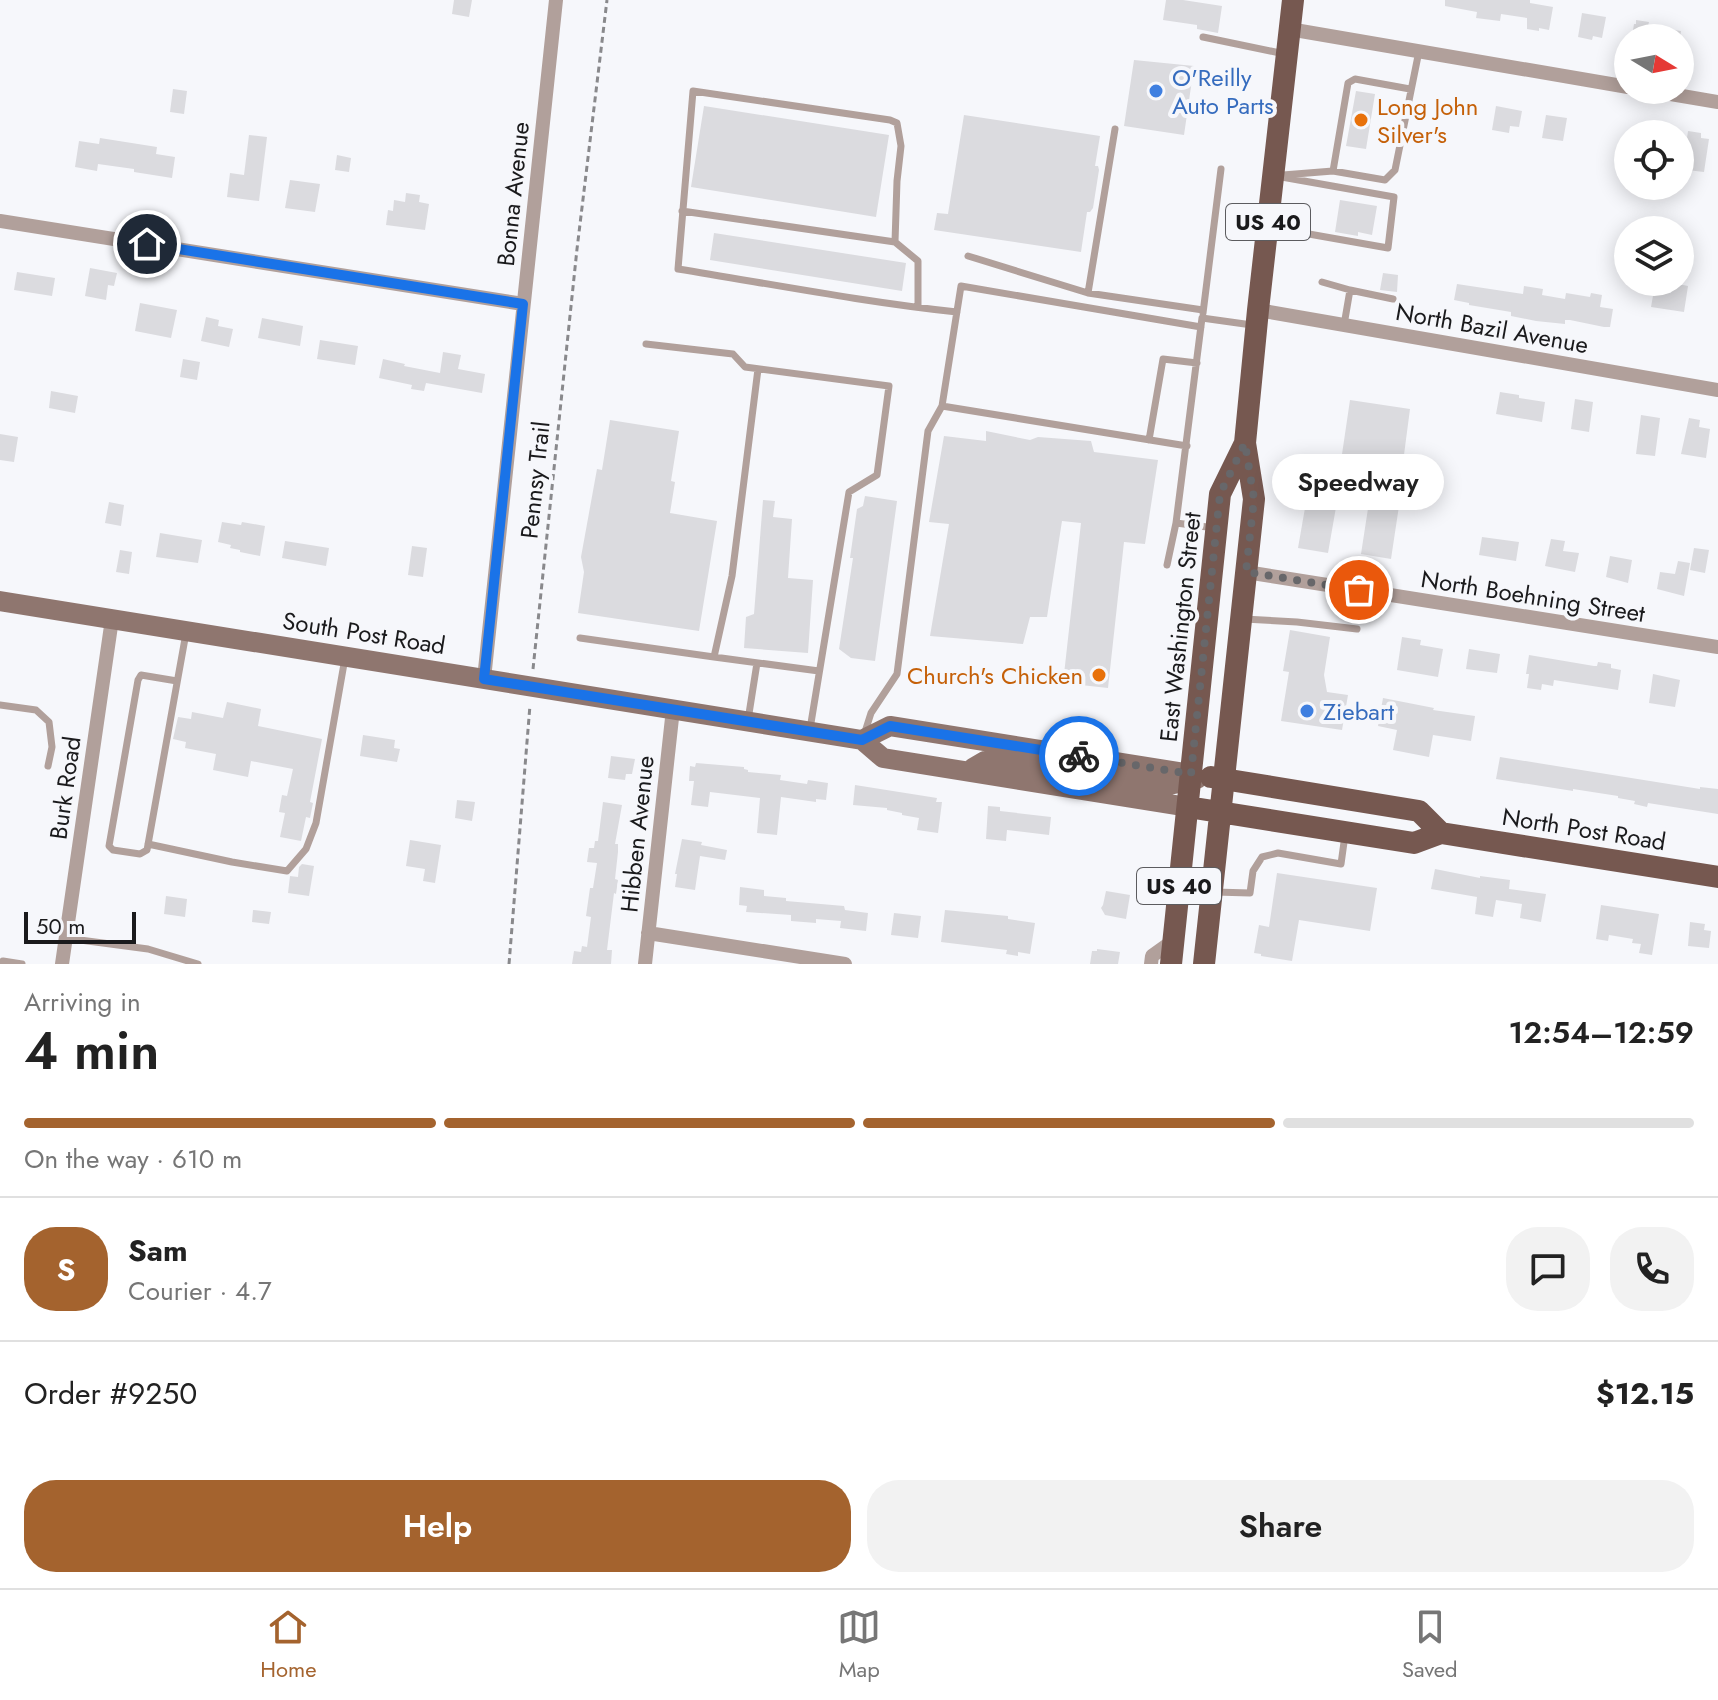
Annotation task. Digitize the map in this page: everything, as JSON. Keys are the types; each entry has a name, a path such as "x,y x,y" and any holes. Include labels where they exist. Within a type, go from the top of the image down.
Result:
{"main road":[{"name":"East Washington Street","path":"1204,964 1212,892 1204,810 1208,774 1242,619 1254,499 1245,443 1293,0"},
{"name":"East Washington Street","path":"1171,964 1173,941 1204,810 1208,774 1220,494 1245,443"},
{"name":"South Post Road","path":"0,601 862,740 883,758 1204,810"},
{"name":"South Post Road","path":"862,740 890,726 1208,774"},
{"path":"965,771 985,761 1031,764 1169,785 1208,774"},
{"name":"North Post Road","path":"1208,774 1419,811 1441,833"},
{"name":"North Post Road","path":"1204,810 1414,843 1441,833 1718,877"}],"street":[{"name":"Bonna Avenue","path":"484,679 556,0"},
{"path":"1289,29 1614,85"},
{"path":"1694,98 1718,102"},
{"path":"0,221 523,304"},
{"name":"North Bazil Avenue","path":"1257,318 1344,325 1718,390"},
{"name":"North Boehning Street","path":"1246,572 1718,647"},
{"name":"Burk Road","path":"62,964 112,619"},
{"name":"Hibben Avenue","path":"645,964 673,709"},
{"path":"648,933 845,964"},
{"path":"1151,964 1152,956 1173,941"}],"lane":[{"path":"1203,37 1287,54"},
{"path":"1273,175 1333,171 1385,180 1395,170 1419,51"},
{"path":"1333,171 1348,83 1355,79 1410,89"},
{"path":"895,242 901,146 897,123 693,91 678,269 957,312"},
{"path":"1088,293 1115,129"},
{"path":"1167,565 1187,446 1221,169"},
{"path":"1267,227 1388,248 1394,197 1273,175"},
{"path":"682,211 895,242 918,261 918,307"},
{"path":"968,256 1088,293 1202,319"},
{"path":"1322,282 1393,299"},
{"path":"862,740 871,713 897,674 928,431 942,406 961,286 1202,319 1257,318"},
{"path":"1344,325 1350,290"},
{"path":"646,344 733,354 745,367 889,386 877,475 849,492 810,731"},
{"path":"1149,440 1163,359 1197,363"},
{"path":"714,657 732,576 758,369"},
{"path":"942,406 1187,446"},
{"path":"1176,523 1217,528"},
{"path":"1242,619 1357,629"},
{"path":"177,681 141,675 109,846 113,850 140,854 147,850 186,631"},
{"path":"580,638 819,671"},
{"path":"148,844 287,871 306,849 316,823 345,657"},
{"path":"748,721 757,663"},
{"path":"0,705 36,710 49,722 52,747 48,766"},
{"path":"1212,892 1250,893 1253,871 1262,857 1278,853 1341,864 1345,832"},
{"path":"65,938 148,949 198,964"},
{"path":"3,964 3,961 22,964"}],"path":[{"name":"Pennsy Trail","path":"509,964 532,687 577,249 607,0"}],"building":[{"path":"454,0 472,0 469,17 452,14"},
{"path":"1166,0 1222,6 1218,33 1197,29 1197,25 1163,20"},
{"path":"1445,0 1530,0 1530,3 1553,7 1549,30 1527,29 1527,18 1501,14 1500,21 1476,18 1477,12 1445,6"},
{"path":"1582,13 1606,17 1602,38 1593,36 1592,40 1578,37"},
{"path":"1134,60 1194,66 1184,135 1124,126"},
{"path":"173,89 187,91 184,114 170,112"},
{"name":"Long John Silver's","path":"1356,91 1375,94 1366,149 1346,146"},
{"path":"704,106 889,135 876,217 691,187"},
{"path":"1496,106 1522,111 1519,127 1510,126 1509,133 1492,130"},
{"path":"964,115 1100,136 1093,208 1087,212 1081,252 934,230 937,213 948,214"},
{"path":"1546,115 1567,118 1563,141 1542,138"},
{"path":"1694,132 1701,133 1701,138 1709,139 1704,172 1694,171"},
{"path":"249,135 267,137 259,201 227,197 230,173 244,175"},
{"path":"100,138 157,147 156,154 175,157 172,178 98,164 97,171 75,167 79,141 99,144"},
{"path":"337,155 351,158 349,172 335,170"},
{"path":"290,180 320,184 315,212 285,208"},
{"path":"406,193 420,195 419,202 429,204 425,230 386,225 388,210 393,211 394,200 405,202"},
{"path":"1340,200 1377,206 1372,235 1335,232"},
{"path":"714,233 906,263 902,291 710,260"},
{"path":"90,268 117,273 114,286 108,285 106,300 85,296"},
{"path":"17,272 55,278 52,296 14,290"},
{"path":"1383,273 1398,275 1397,292 1380,290"},
{"path":"1457,284 1523,294 1524,286 1543,289 1542,295 1565,299 1566,293 1590,297 1591,293 1602,295 1600,307 1613,309 1610,327 1570,320 1565,320 1565,324 1536,321 1511,316 1511,312 1469,305 1454,300"},
{"path":"1653,296 1686,296 1684,312 1651,307"},
{"path":"140,303 177,310 171,338 135,331"},
{"path":"206,317 219,320 218,326 233,329 229,347 201,341"},
{"path":"262,318 303,326 300,346 258,338"},
{"path":"320,340 358,346 355,365 317,359"},
{"path":"443,352 461,355 458,369 485,374 482,393 426,383 424,391 411,389 412,385 379,378 383,359 440,373"},
{"path":"183,359 200,362 197,380 180,377"},
{"path":"51,391 78,396 75,413 49,408"},
{"path":"1500,392 1545,402 1542,422 1496,414"},
{"path":"1575,399 1593,402 1589,432 1571,429"},
{"path":"1350,400 1410,409 1402,470 1341,461"},
{"path":"1641,415 1660,418 1655,456 1636,454"},
{"path":"1689,418 1700,420 1699,427 1710,429 1706,458 1681,454"},
{"path":"610,420 679,431 671,481 675,482 670,513 717,521 699,631 578,613 584,572 581,557 597,469 602,470"},
{"path":"986,431 1030,440 1038,437 1091,441 1094,452 1158,460 1145,544 1124,542 1108,688 1063,683 1081,523 1062,521 1047,617 1030,617 1023,644 930,636 949,524 929,522 944,436 986,441"},
{"path":"0,434 18,437 14,462 0,460"},
{"path":"1309,485 1339,490 1328,553 1298,548"},
{"path":"865,496 897,501 875,661 851,658 839,649 857,509 863,506"},
{"path":"763,500 775,501 773,517 792,519 788,578 813,580 808,653 744,648 746,617 754,614"},
{"path":"109,502 124,505 121,526 105,523"},
{"path":"1369,502 1399,506 1391,559 1361,554"},
{"path":"222,522 265,526 260,556 240,552 230,548 231,545 218,542"},
{"path":"160,533 202,540 198,563 156,557"},
{"path":"1482,537 1519,542 1516,561 1479,555"},
{"path":"1551,539 1565,541 1563,551 1579,553 1575,572 1545,566"},
{"path":"285,541 329,548 326,566 282,558"},
{"path":"412,546 427,548 423,577 408,575"},
{"path":"1694,548 1709,550 1705,573 1690,570"},
{"path":"120,550 132,552 129,574 116,572"},
{"path":"1610,556 1632,560 1628,583 1606,577"},
{"path":"1678,561 1690,563 1684,596 1657,589 1660,572 1675,574"},
{"path":"1290,630 1330,637 1324,675 1327,692 1348,695 1342,730 1281,721 1289,672 1283,671"},
{"path":"1402,637 1421,640 1420,645 1443,649 1438,677 1397,670"},
{"path":"1469,649 1500,654 1497,673 1466,669"},
{"path":"1529,655 1594,666 1598,662 1611,664 1611,668 1621,670 1618,690 1554,680 1553,686 1542,684 1541,690 1527,688"},
{"path":"1653,674 1680,680 1675,707 1649,703"},
{"path":"1383,698 1475,716 1471,741 1433,735 1429,757 1393,750 1397,730 1378,726"},
{"path":"227,702 261,709 258,726 322,739 310,802 313,803 310,818 306,817 301,841 280,837 285,813 279,812 282,795 287,796 293,769 251,761 248,777 213,770 216,754 185,748 186,742 173,739 178,717 191,719 192,712 223,718"},
{"path":"363,735 395,740 394,748 400,749 397,762 360,756"},
{"path":"611,756 635,759 632,774 626,774 625,780 608,778"},
{"path":"1500,757 1700,789 1718,789 1718,814 1648,803 1647,807 1618,796 1496,779"},
{"path":"696,763 744,767 748,772 781,775 780,780 828,783 826,800 816,799 816,802 781,797 777,835 757,833 760,798 710,792 708,807 691,805 694,781 689,781 690,766 695,767"},
{"path":"855,785 937,798 936,802 942,802 938,833 917,830 919,818 887,808 853,805"},
{"path":"457,800 475,802 472,821 455,818"},
{"path":"603,802 622,805 615,844 618,844 615,879 618,880 607,950 612,950 611,964 572,964 574,951 581,952 582,946 587,947 591,917 586,916 597,863 587,862 589,848 594,848 595,841 598,841"},
{"path":"988,806 1000,807 1000,811 1051,817 1049,835 1007,830 1006,841 986,839"},
{"path":"682,839 727,850 725,860 700,856 695,890 675,887"},
{"path":"410,840 441,845 435,883 423,881 425,869 406,866"},
{"path":"302,864 314,866 309,896 288,893 290,876 298,877"},
{"path":"1435,869 1510,880 1509,889 1546,894 1541,922 1520,918 1522,904 1496,900 1493,917 1475,914 1477,897 1431,889"},
{"path":"1277,873 1377,888 1370,931 1299,920 1292,961 1254,953 1259,925 1269,927"},
{"path":"740,887 764,890 764,896 786,898 786,901 844,906 845,910 868,913 866,931 840,928 841,921 791,921 791,915 746,912 747,906 739,905"},
{"path":"1106,891 1130,895 1126,919 1105,915 1101,908"},
{"path":"166,896 187,899 185,917 164,914"},
{"path":"1601,905 1659,914 1652,955 1639,953 1641,944 1632,943 1633,939 1609,935 1608,941 1596,939"},
{"path":"253,910 271,912 269,924 252,922"},
{"path":"945,910 1008,916 1008,919 1035,923 1030,954 1018,952 1018,956 1006,954 1007,950 941,942"},
{"path":"894,913 921,916 918,938 891,935"},
{"path":"1690,922 1705,924 1704,930 1711,931 1709,948 1688,946"},
{"path":"1092,951 1120,952 1118,964 1090,964"}],"way so far":[{"path":"1079,756 1191,774 1220,494 1245,443 1254,499 1246,572 1359,590"}],"place":[{"name":"O'Reilly Auto Parts","path":"1156,91"},
{"name":"Long John Silver's","path":"1361,120"},
{"name":"Speedway","path":"1359,590"},
{"name":"Church's Chicken","path":"1099,675"},
{"name":"Ziebart","path":"1307,711"}],"route":[{"path":"147,244 523,304 484,679 862,740 890,726 1079,756"}]}
